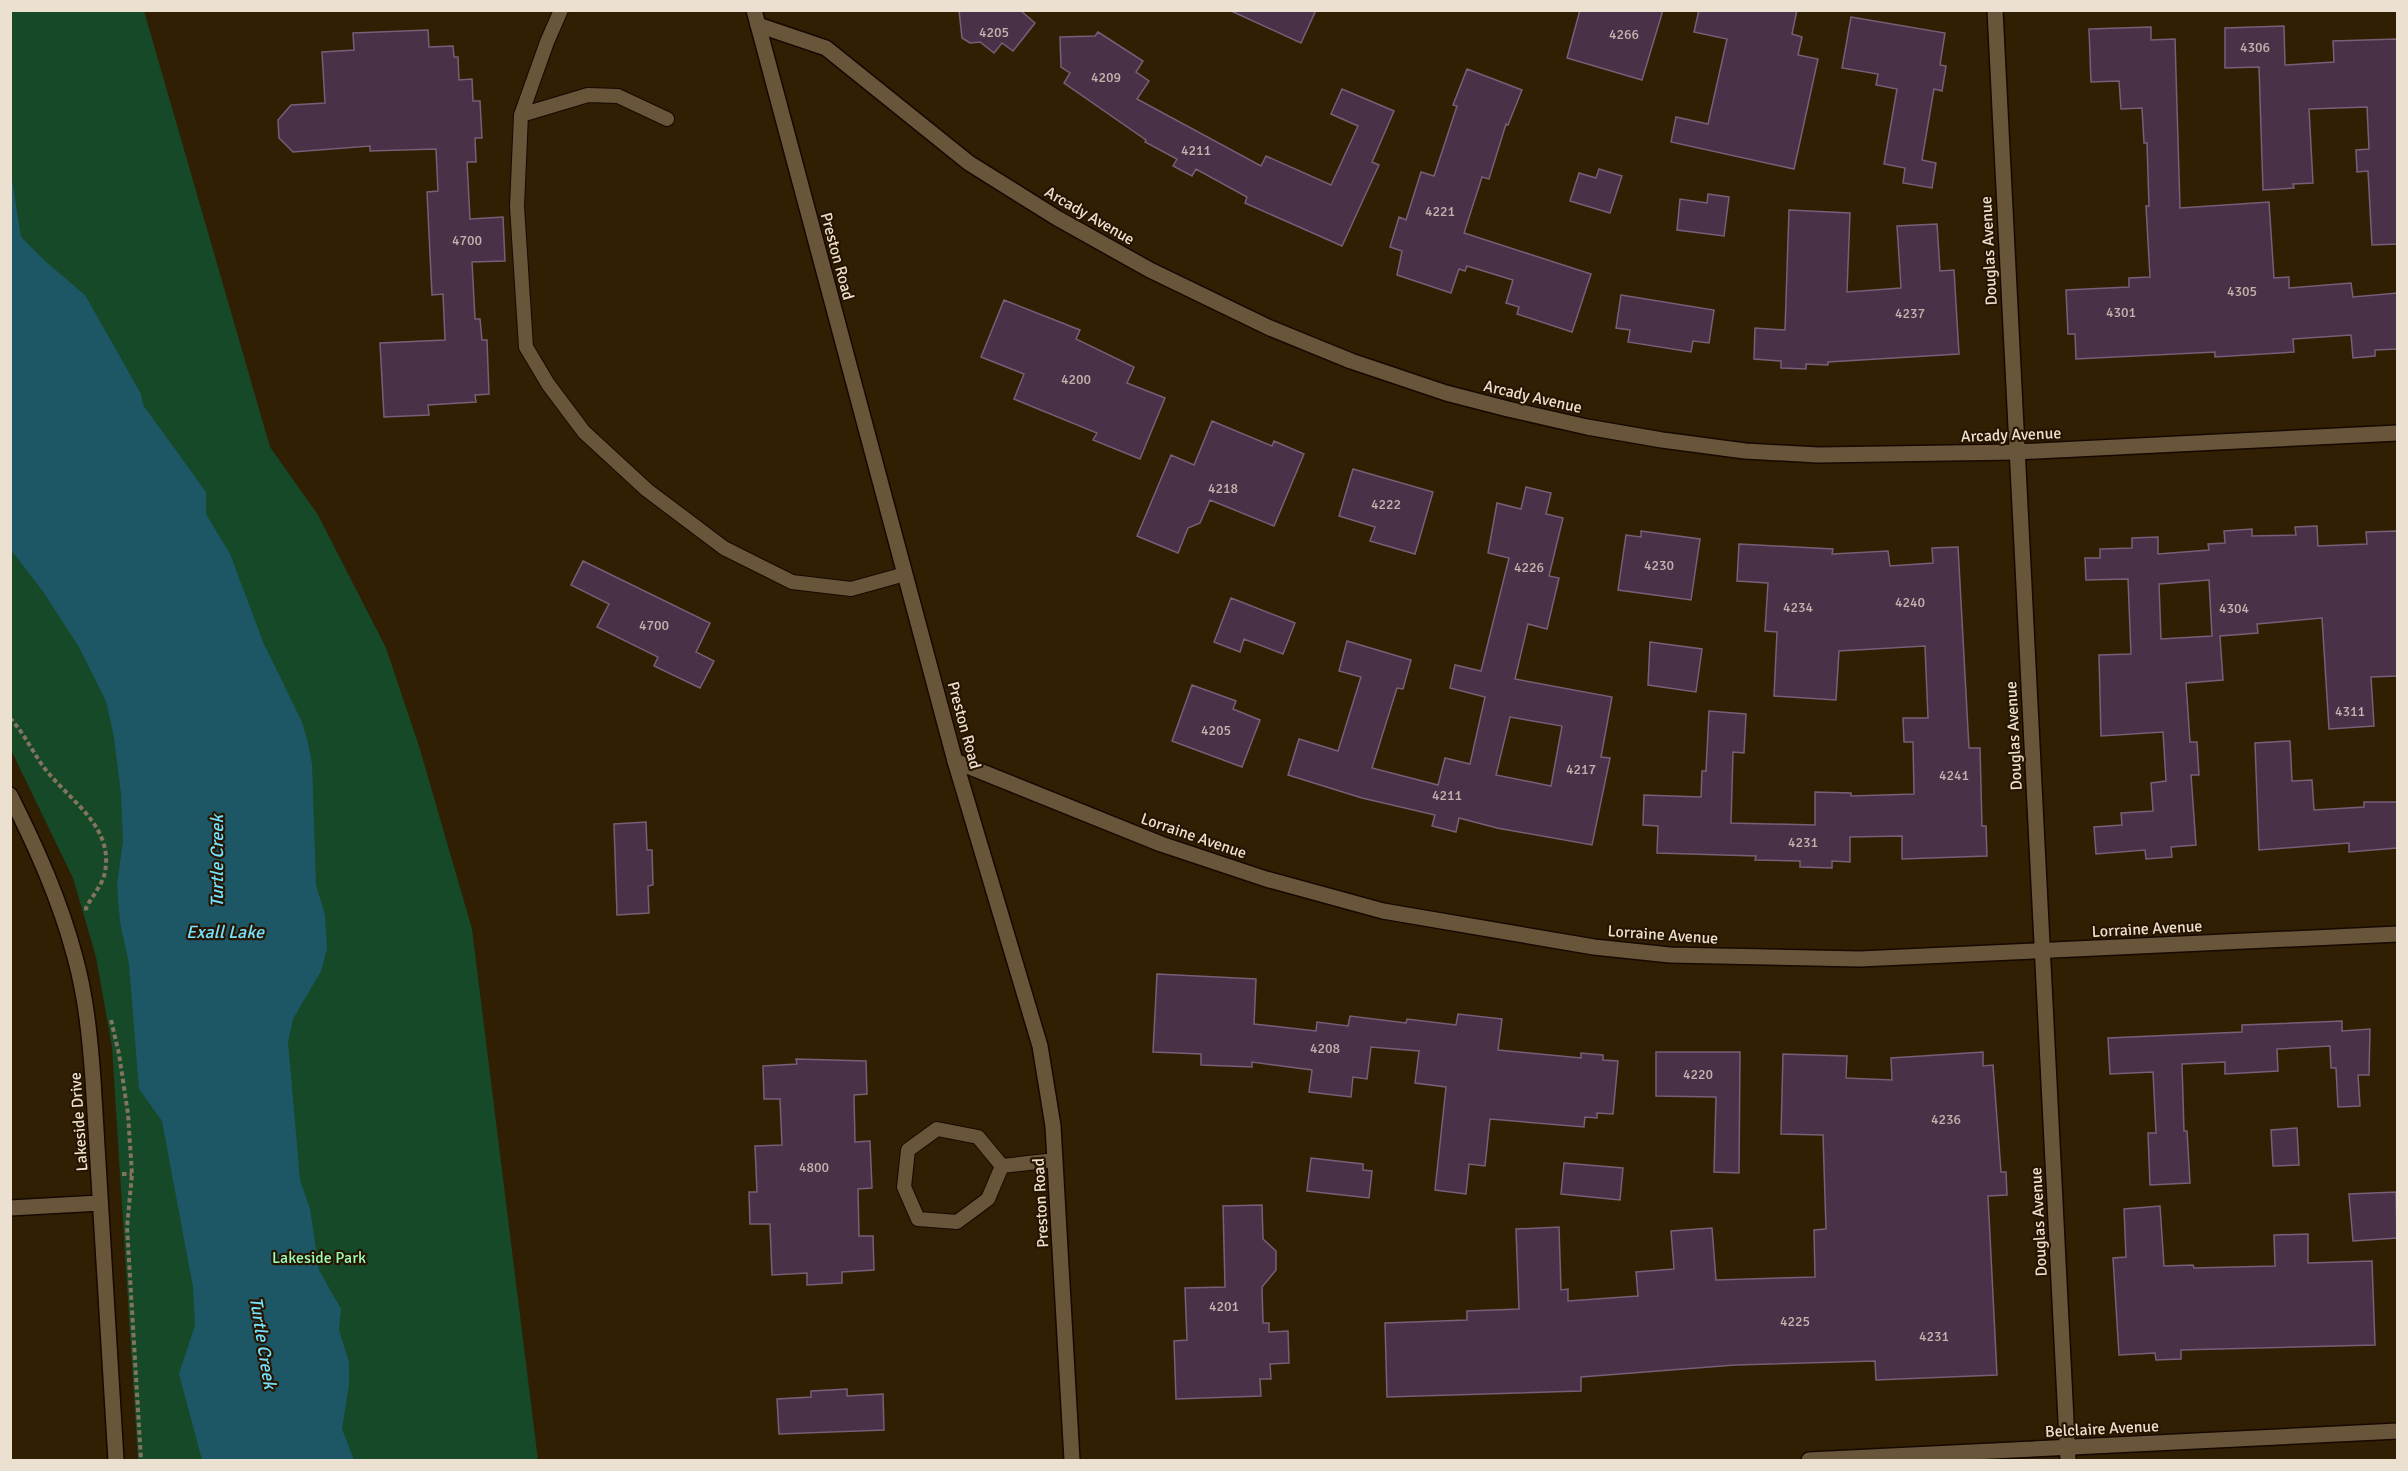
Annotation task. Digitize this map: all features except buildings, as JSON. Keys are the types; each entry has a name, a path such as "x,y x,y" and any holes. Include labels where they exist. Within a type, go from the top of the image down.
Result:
{"street":[{"name":"Douglas Avenue","path":"1995,10 2068,1454"},
{"name":"Arcady Avenue","path":"756,18 826,48 969,163 1057,218 1150,270 1270,328 1351,361 1467,399 1587,427 1662,440 1745,451 1818,455 2016,452 2397,433"},
{"name":"Preston Road","path":"756,18 955,761 1040,1046 1053,1126 1072,1461"},
{"name":"Lorraine Avenue","path":"955,761 1161,844 1266,879 1383,911 1594,947 1670,955 1860,959 2397,934"},
{"name":"Lakeside Drive","path":"10,795 33,839 55,895 75,957 88,1021 116,1461"},
{"path":"10,1208 100,1203"},
{"name":"Belclaire Avenue","path":"1809,1461 2068,1454 2397,1431"}],"lane":[{"path":"561,10 521,115 517,206 526,347 548,384 584,432 647,490 724,548 792,582 851,589 905,574"},
{"path":"521,115 588,95 618,96 667,118"},
{"path":"937,1130 978,1137 1002,1167 988,1199 957,1222 918,1219 904,1187 908,1150 937,1130"},
{"path":"1002,1167 1055,1160"}],"path":[{"path":"122,1174 132,1174"}],"green space":[{"name":"Lakeside Park","path":"10,11 144,11 270,447 318,515 386,648 419,746 472,929 538,1460 138,1460 112,1047 96,957 73,878 11,750"}],"water":[{"name":"Exall Lake","path":"10,167 21,237 85,295 141,394 143,405 206,492 206,514 230,554 263,642 302,722 308,743 312,764 316,885 325,915 327,949 321,971 293,1019 288,1042 300,1180 310,1209 319,1270 341,1309 339,1330 349,1362 349,1385 342,1429 354,1460 202,1460 179,1374 195,1325 193,1287 162,1121 139,1089 129,964 120,922 117,885 123,841 121,794 114,737 106,701 79,647 42,590 11,550"}],"water label":[{"name":"Turtle Creek","path":"217,861"},
{"name":"Turtle Creek","path":"263,1343"}]}
